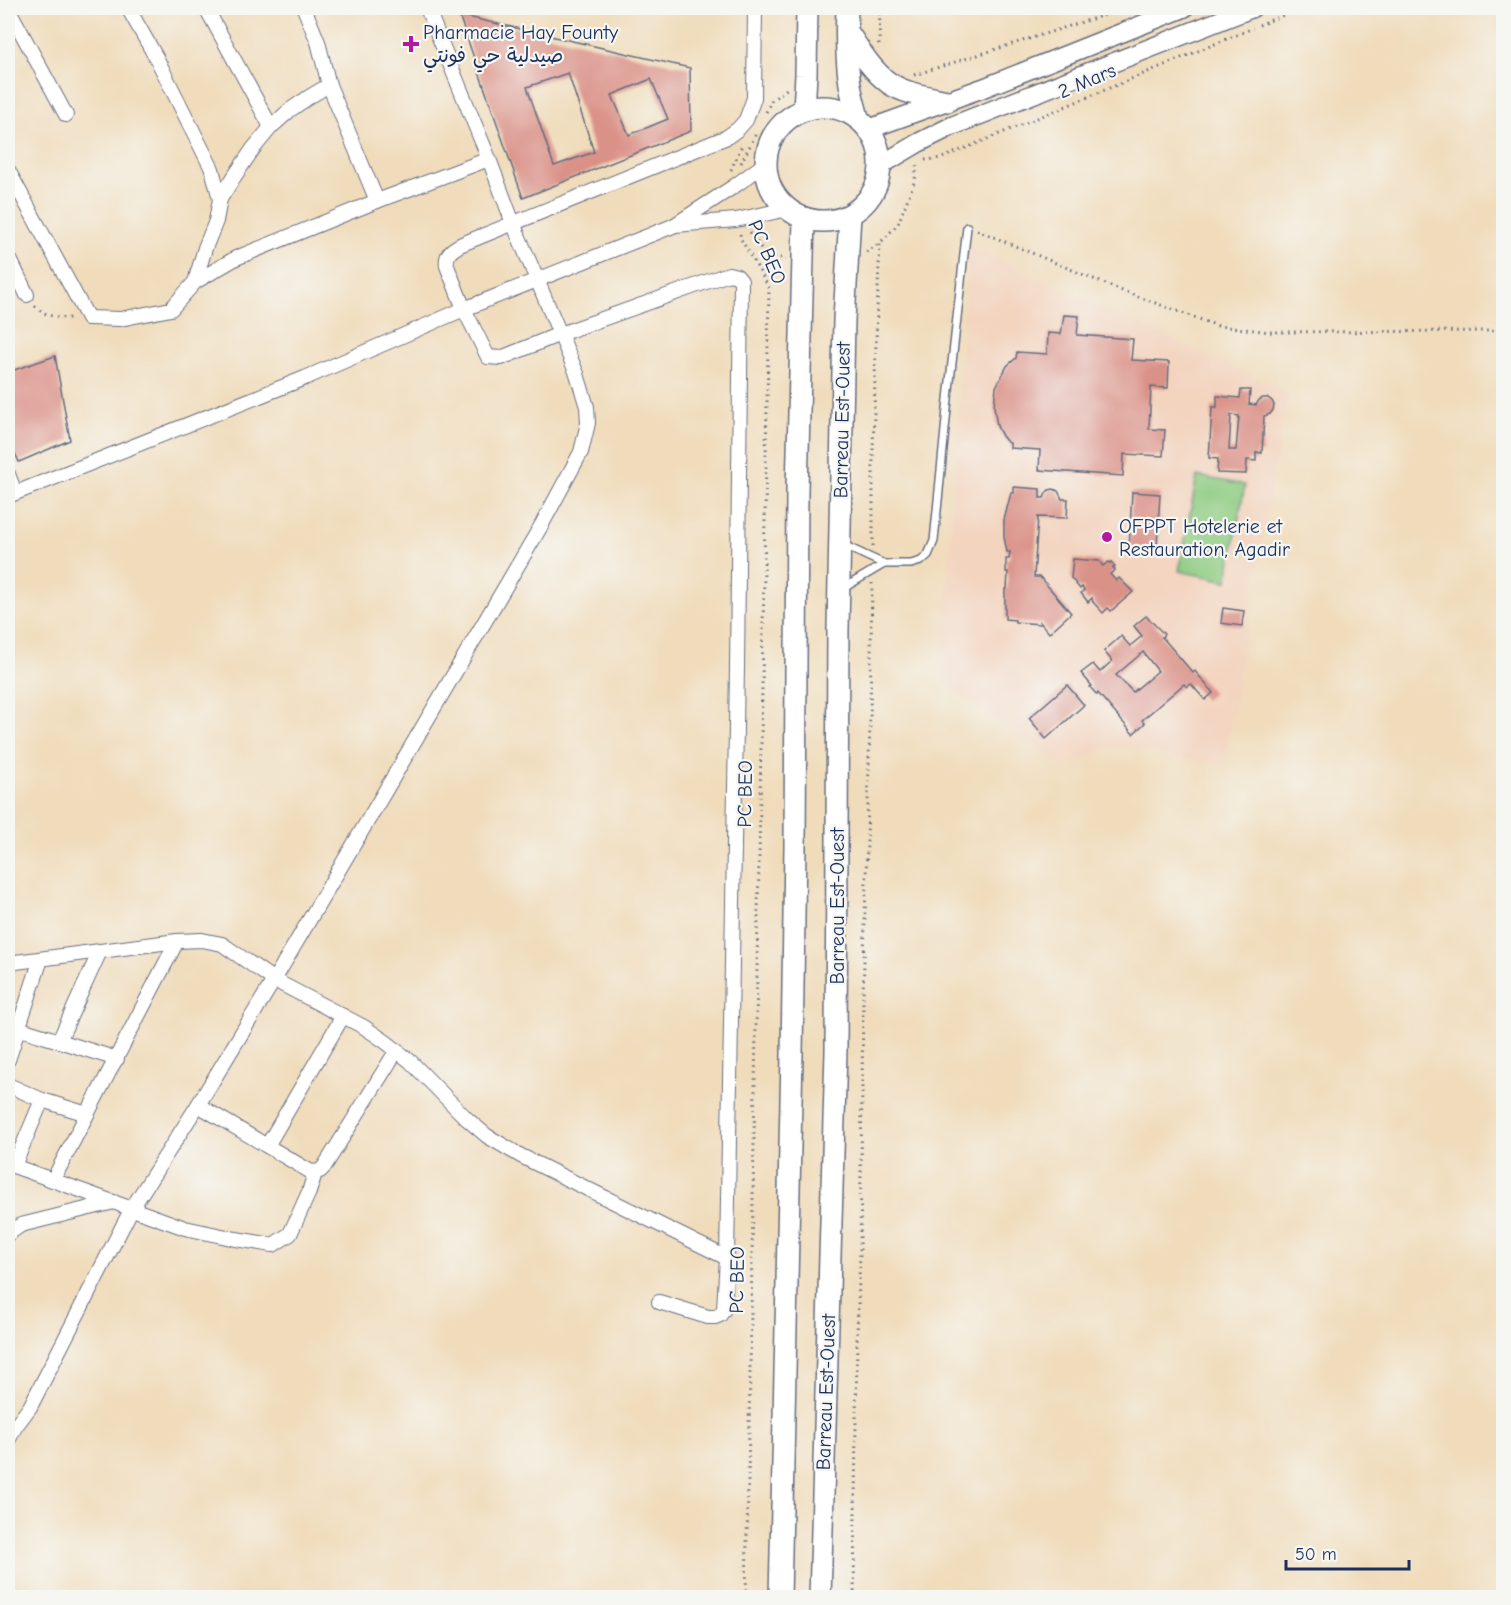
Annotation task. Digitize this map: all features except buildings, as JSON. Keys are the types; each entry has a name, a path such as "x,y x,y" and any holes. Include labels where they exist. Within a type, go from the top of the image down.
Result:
{"main road":[{"path":"804,110 807,8"},
{"path":"847,8 851,89 863,123 878,147 880,165 878,182 872,195 862,206 850,215 836,220 820,222 796,214 776,196 768,180 766,163 769,146 777,130 789,118 804,110 832,107 846,111 863,123"},
{"path":"847,31 878,74 890,83 918,94 948,101"},
{"name":"Barreau Est-Ouest","path":"780,1598 794,868 797,491 803,263 796,214"},
{"name":"Barreau Est-Ouest","path":"820,1598 836,1051 839,591 844,320 850,215"}],"street":[{"path":"8,8 66,115"},
{"path":"128,8 212,169 220,199"},
{"path":"206,8 271,127"},
{"path":"304,8 318,42 329,85 377,201"},
{"path":"8,1441 11,1425 30,1407 132,1208 274,980 541,526 581,452 588,423 587,407 577,374 513,223 427,8"},
{"path":"659,1302 708,1317 720,1316 724,1309 727,1258 737,692 741,281 737,276 729,274 560,334 501,358 492,358 485,354 464,309 446,261 452,250 462,244 727,137 738,129 746,120 754,98 755,8"},
{"path":"863,123 948,101 1184,8"},
{"path":"880,165 918,143 992,109 1252,8"},
{"path":"195,282 216,221 220,199 253,149 271,127 290,110 329,85"},
{"path":"8,170 88,318 120,319 171,309 195,282 236,258 489,159"},
{"path":"8,474 11,494 305,378 464,309 673,226 766,163"},
{"path":"673,226 796,214"},
{"path":"8,255 26,291"},
{"path":"8,288 26,291"},
{"path":"8,963 177,941 202,940 222,944 274,980 364,1027 397,1050 487,1136 522,1156 727,1258"},
{"path":"53,1180 177,941"},
{"path":"59,1041 100,951"},
{"path":"8,1060 13,1026 41,958"},
{"path":"267,1146 343,1016"},
{"path":"13,1026 117,1059"},
{"path":"42,1100 11,1165 185,1228 273,1245 290,1234 315,1173 324,1167 397,1050"},
{"path":"8,1085 42,1100 87,1114"},
{"path":"198,1105 315,1173"},
{"path":"8,1234 21,1225 115,1202"}],"lane":[{"path":"840,543 884,564 911,564 921,561 928,555 934,541 967,227"},
{"path":"839,591 884,564"}],"path":[{"path":"890,83 1127,8"},
{"name":"2 Mars","path":"873,559 873,448 880,243 898,224 915,180 917,161 942,158 1301,8"},
{"path":"762,121 772,100 806,75"},
{"path":"733,187 736,173 757,131"},
{"path":"733,187 727,179 746,136"},
{"path":"739,219 765,254 803,263"},
{"name":"PC BEO","path":"739,219 741,239 769,288 746,1598"},
{"path":"967,227 1120,290 1218,326 1271,332 1503,331"},
{"path":"26,291 40,312 60,318 88,318"},
{"path":"854,1598 863,1002 873,571"}],"shaded area":[{"name":"OFPPT Hotelerie et Restauration, Agadir","path":"968,246 1288,392 1224,765 1109,746 1065,768 942,682"}],"green space":[{"path":"1197,476 1245,485 1227,581 1179,571"}],"place":[{"name":"Pharmacie Hay Founty صيدلية حي فونتي","path":"411,44"},
{"name":"OFPPT Hotelerie et Restauration, Agadir","path":"1107,537"}]}
